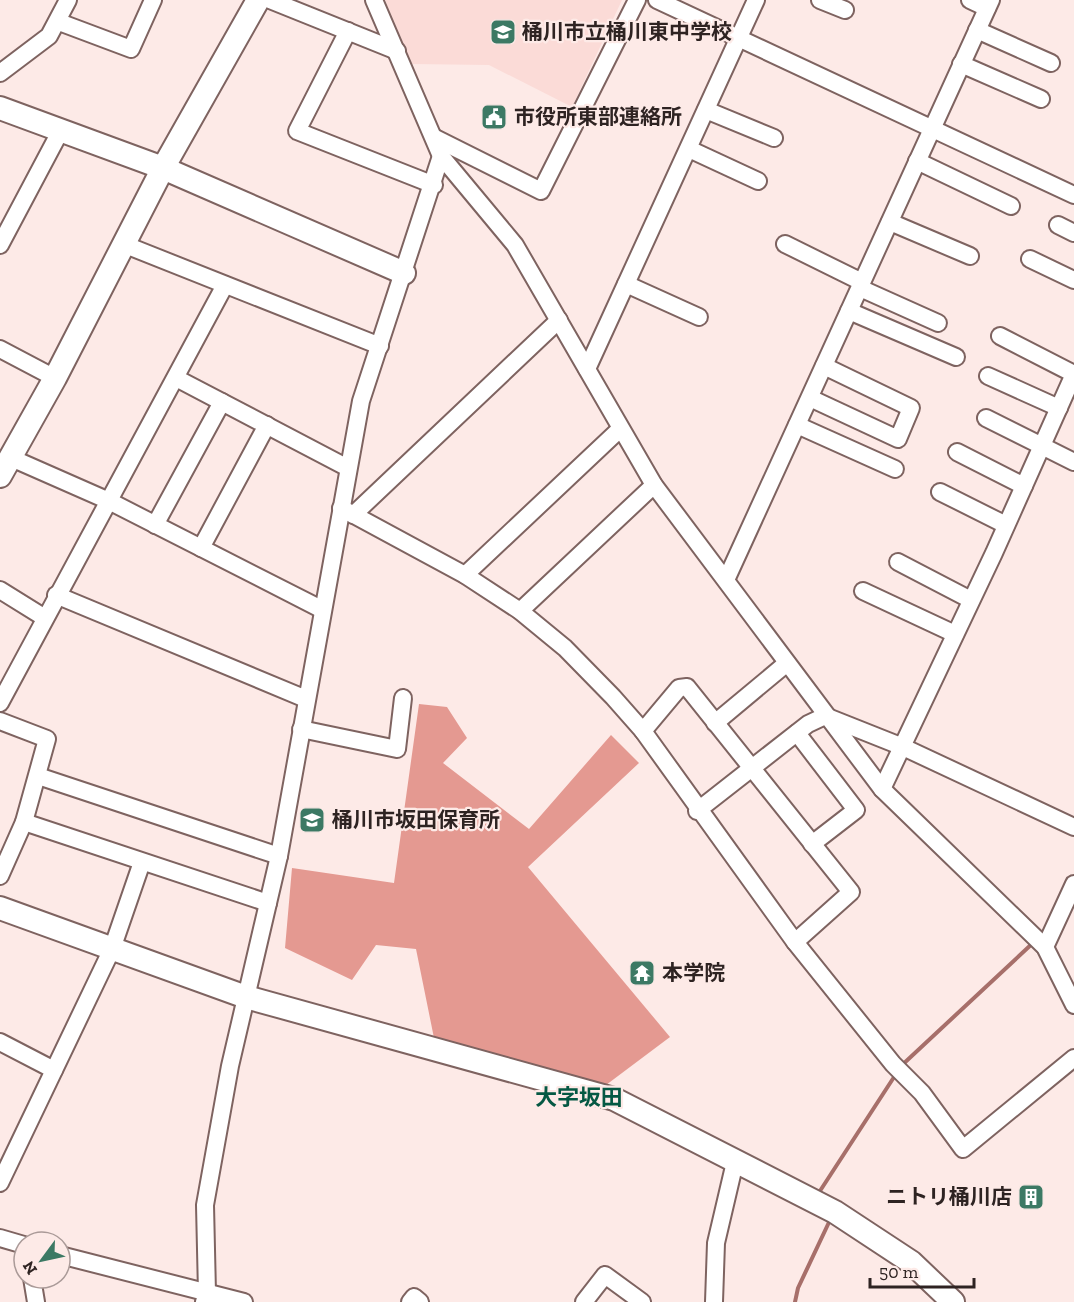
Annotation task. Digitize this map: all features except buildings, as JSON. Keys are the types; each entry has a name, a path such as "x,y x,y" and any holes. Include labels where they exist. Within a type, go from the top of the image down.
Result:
{"street":[{"path":"0,73 49,36 59,22 68,0"},
{"path":"59,22 131,49 153,0"},
{"path":"258,0 163,168 55,378 5,467 109,501 321,609"},
{"path":"270,0 397,51"},
{"path":"374,0 441,156 515,245 654,485 825,716 882,789 1045,947 1074,1005"},
{"path":"435,138 542,191 637,0"},
{"path":"657,0 1074,195"},
{"path":"587,369 756,0"},
{"path":"820,0 845,10"},
{"path":"726,580 989,4 970,0"},
{"path":"977,30 1051,63"},
{"path":"348,31 297,131 434,185"},
{"path":"961,64 1041,99"},
{"path":"0,108 163,168 404,273"},
{"path":"706,110 774,138"},
{"path":"1,239 61,130"},
{"path":"688,149 758,181"},
{"path":"206,1297 205,1205 230,1066 279,856 321,609 347,512 348,468 361,401 434,185 441,156"},
{"path":"917,161 1011,206"},
{"path":"890,222 970,256"},
{"path":"1058,225 1074,233"},
{"path":"123,244 380,346"},
{"path":"785,244 938,323"},
{"path":"1030,259 1074,280"},
{"path":"626,284 699,317"},
{"path":"0,703 56,595 225,285"},
{"path":"849,310 956,357"},
{"path":"347,512 559,320"},
{"path":"882,789 1074,374 1000,336"},
{"path":"0,349 55,378"},
{"path":"810,398 898,439 911,408 824,366"},
{"path":"988,376 1059,408"},
{"path":"176,378 348,468"},
{"path":"155,525 222,402"},
{"path":"986,418 1074,462"},
{"path":"797,425 895,470"},
{"path":"201,548 267,426"},
{"path":"465,575 620,429"},
{"path":"957,452 1024,486"},
{"path":"520,611 654,485"},
{"path":"940,492 1006,525"},
{"path":"347,512 465,575 520,611 565,648 643,731 697,811 795,942 893,1064 922,1093 963,1149 1074,1058"},
{"path":"898,561 971,600"},
{"path":"0,590 45,618"},
{"path":"863,591 955,634"},
{"path":"56,595 306,699"},
{"path":"715,723 787,663"},
{"path":"643,731 679,688 687,687 851,892 795,942"},
{"path":"301,729 397,749 404,698"},
{"path":"825,716 903,747 1074,827"},
{"path":"697,811 797,733 825,716"},
{"path":"0,721 47,739 24,822 0,876"},
{"path":"797,733 856,810 812,844"},
{"path":"38,776 279,856"},
{"path":"24,822 268,903"},
{"path":"0,1183 4,1164 54,1070 112,949 142,861"},
{"path":"1045,947 1074,884"},
{"path":"0,908 246,997 614,1099 735,1162 815,1200 911,1262 953,1302"},
{"path":"0,1042 54,1070"},
{"path":"714,1302 716,1243 735,1162"},
{"path":"72,1258 206,1297 244,1302"},
{"path":"584,1302 605,1275 642,1302"},
{"path":"410,1302 414,1297 420,1302"}],"shaded area":[{"name":"桶川市立桶川東中学校","path":"385,0 622,0 572,107 489,65 412,64"},
{"path":"419,704 447,707 467,738 443,763 529,829 611,735 639,763 528,867 670,1037 606,1085 434,1038 416,949 376,945 352,980 285,948 292,868 394,883"}],"waterway":[{"path":"901,1066 1034,942"},
{"path":"818,1194 896,1074"},
{"path":"795,1302 798,1288 831,1218"}],"place":[{"name":"桶川市立桶川東中学校","path":"503,32"},
{"name":"市役所東部連絡所","path":"494,117"},
{"name":"桶川市坂田保育所","path":"312,820"},
{"name":"本学院","path":"642,973"},
{"name":"ニトリ桶川店","path":"1031,1197"}],"district":[{"name":"大字坂田","path":"579,1097"}]}
